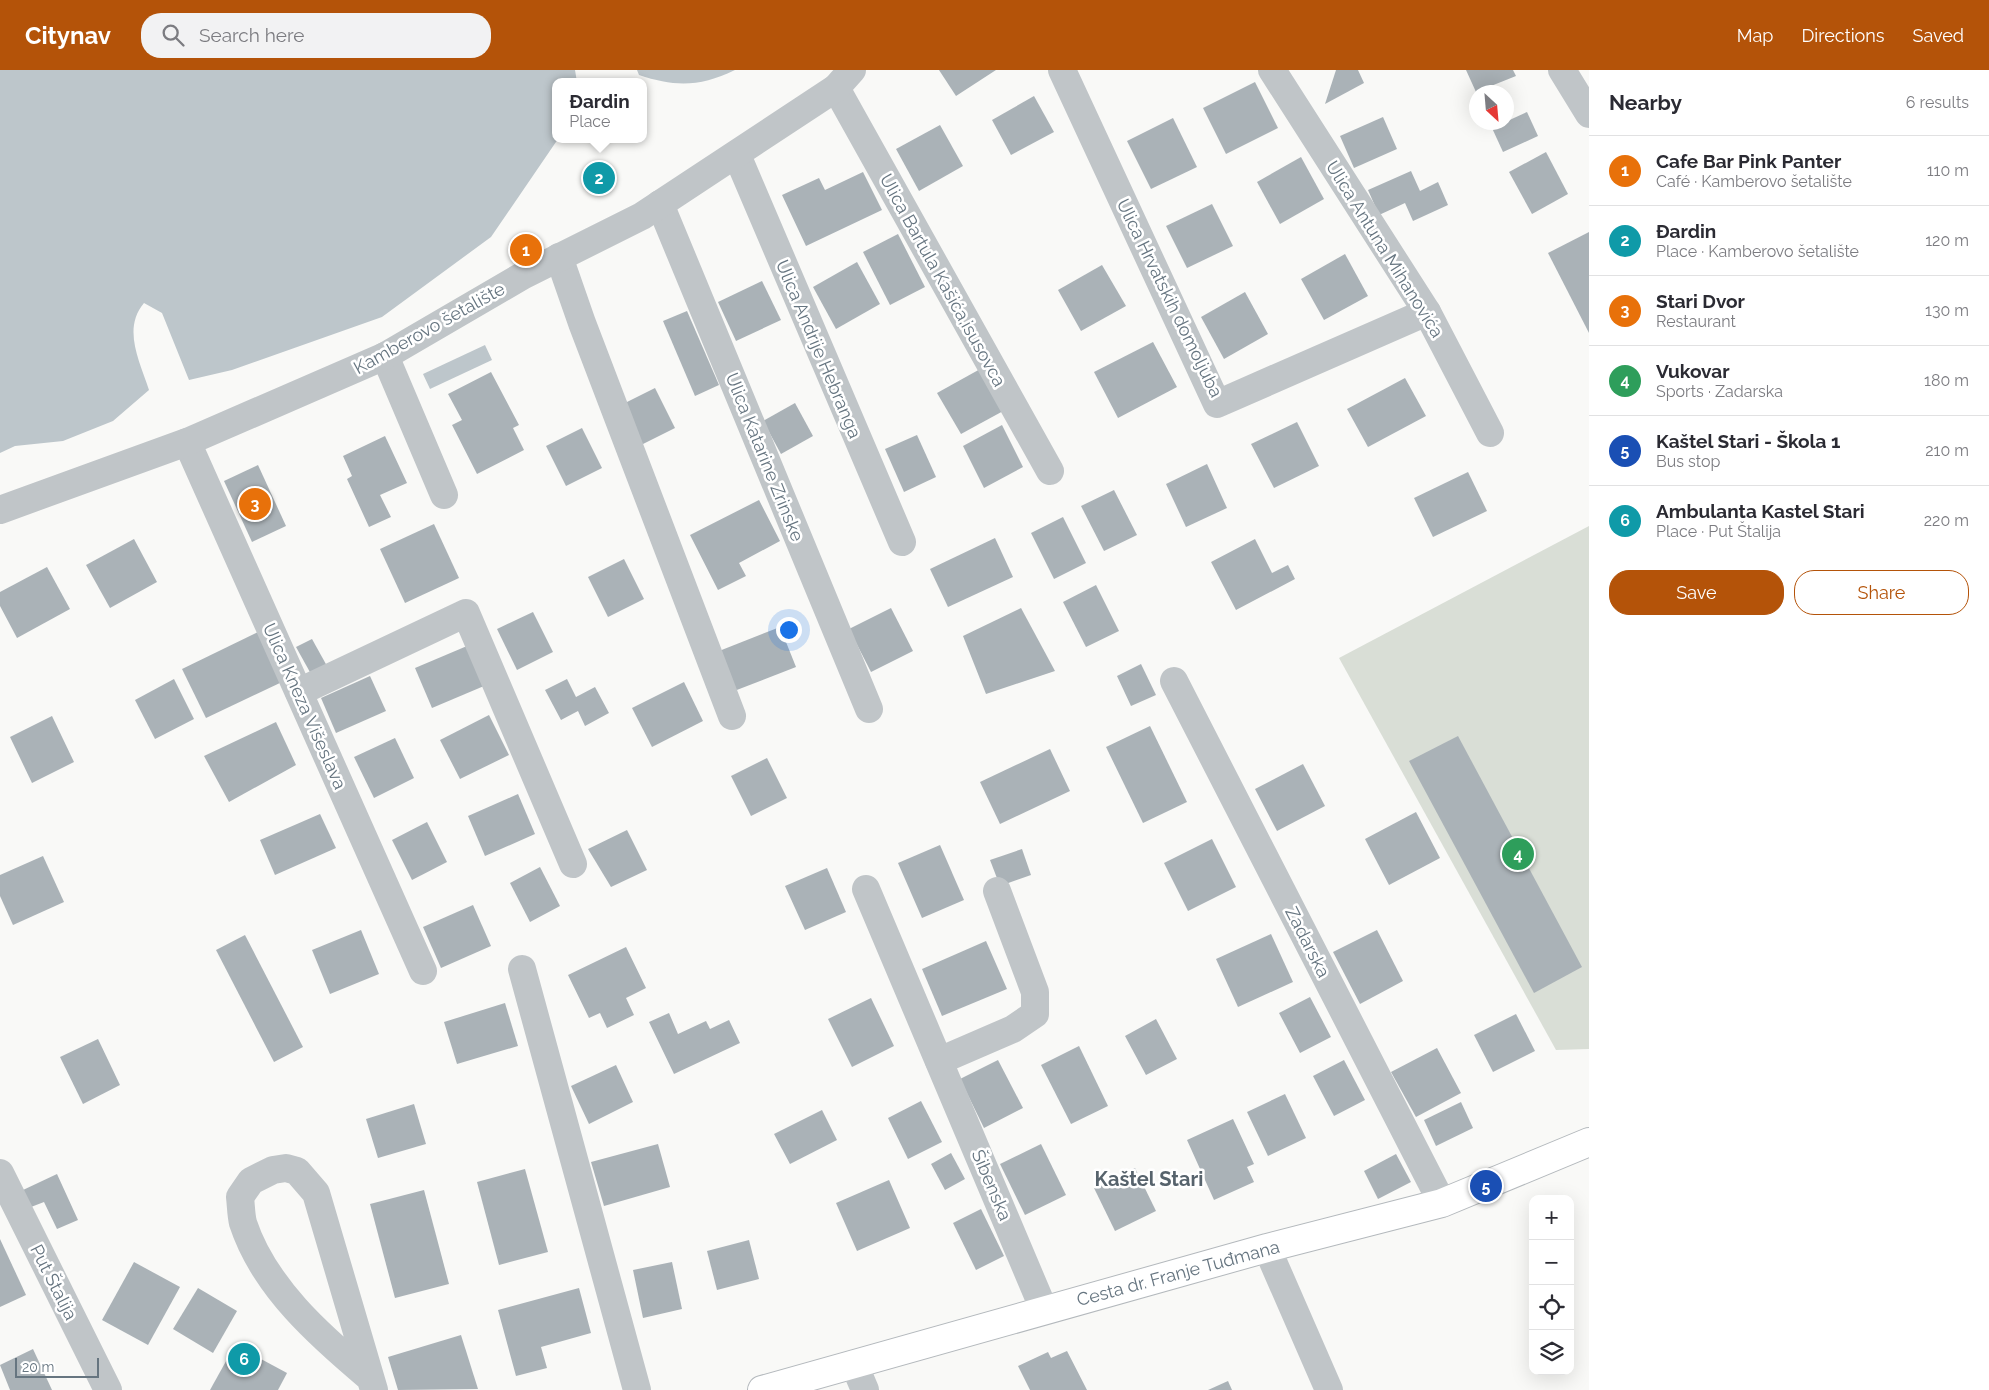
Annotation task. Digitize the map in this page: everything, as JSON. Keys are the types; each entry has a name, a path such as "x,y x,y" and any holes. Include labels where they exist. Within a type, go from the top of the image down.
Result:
{"main road":[{"name":"Cesta dr. Franje Tuđmana","path":"762,1390 1267,1248 1442,1203 1589,1142"}],"street":[{"name":"Ulica Hrvatskih domoljuba","path":"1062,70 1217,404 1427,312"},
{"name":"Ulica Antuna Mihanovića","path":"1272,70 1427,312 1490,433"},
{"path":"1562,70 1589,114"},
{"name":"Kamberovo šetalište","path":"0,510 187,442 385,356 559,257 660,204 737,155 844,79"},
{"name":"Ulica Bartula Kašića,isusovca","path":"844,79 1050,471"},
{"name":"Ulica Andrije Hebranga","path":"737,155 902,542"},
{"name":"Ulica Katarine Zrinske","path":"660,204 869,709"},
{"path":"559,257 582,323 732,716"},
{"path":"385,356 444,494"},
{"name":"Ulica Kneza Višeslava","path":"187,442 423,971"},
{"path":"299,692 466,613 573,864"},
{"name":"Zadarska","path":"1174,681 1442,1203"},
{"name":"Šibenska","path":"866,889 1044,1310"},
{"path":"939,1061 1014,1029 1035,1014 1034,992 997,891"},
{"path":"522,969 637,1390"},
{"path":"286,1168 297,1171 316,1193 372,1384 308,1323 268,1273 250,1240 243,1221 240,1196 251,1181 273,1170 286,1168"},
{"name":"Put Štalija","path":"0,1173 108,1390"},
{"path":"1267,1248 1329,1390"},
{"path":"854,1364 865,1390"}],"shaded area":[{"path":"0,70 575,70 576,78 552,78 552,143 555,143 491,237 382,317 232,370 189,380 162,313 144,303 134,324 134,335 138,357 149,390 113,421 63,441 15,446 0,453"},
{"path":"637,70 735,70 710,80 676,83 664,82 639,75"},
{"path":"485,345 492,360 430,389 423,374"},
{"path":"1589,526 1589,1049 1556,1050 1339,658"}],"building":[{"path":"939,70 996,70 956,96"},
{"path":"1336,70 1358,70 1364,83 1325,104"},
{"path":"1466,70 1513,70 1516,76 1494,85 1473,85"},
{"path":"1255,82 1278,128 1226,154 1203,108"},
{"path":"1034,96 1054,132 1011,155 992,120"},
{"path":"1527,112 1538,136 1503,152 1493,130 1514,130 1514,118"},
{"path":"1383,117 1397,149 1354,168 1340,136"},
{"path":"1173,118 1197,167 1151,189 1127,141"},
{"path":"940,125 963,166 919,191 896,149"},
{"path":"1546,152 1568,194 1532,214 1509,172"},
{"path":"1301,157 1324,199 1280,224 1257,182"},
{"path":"1411,171 1420,191 1438,182 1448,205 1413,221 1405,203 1379,215 1368,190"},
{"path":"863,172 882,210 806,246 782,195 819,178 825,190"},
{"path":"1212,204 1233,246 1187,268 1166,226"},
{"path":"1589,232 1589,333 1548,253"},
{"path":"898,234 925,287 890,305 863,252"},
{"path":"1345,254 1368,296 1324,320 1301,279"},
{"path":"857,262 880,304 836,329 813,287"},
{"path":"1102,265 1126,306 1081,331 1058,290"},
{"path":"762,281 781,320 736,341 718,302"},
{"path":"1245,292 1268,334 1224,359 1201,317"},
{"path":"687,311 719,385 695,396 663,321"},
{"path":"1153,342 1177,387 1118,418 1094,372"},
{"path":"982,368 1005,410 961,434 937,393"},
{"path":"491,372 519,425 513,428 524,450 477,474 452,425 462,420 448,394"},
{"path":"1405,378 1426,416 1368,447 1347,409"},
{"path":"655,388 675,428 639,446 619,406"},
{"path":"795,403 813,436 781,454 763,421"},
{"path":"1297,422 1319,466 1274,488 1251,444"},
{"path":"1002,425 1023,467 984,488 963,446"},
{"path":"582,428 602,468 566,486 546,446"},
{"path":"917,435 936,477 904,492 885,449"},
{"path":"385,436 407,483 380,495 391,517 369,527 347,479 352,476 343,456"},
{"path":"1207,464 1227,508 1186,527 1166,484"},
{"path":"258,465 286,526 252,542 224,481"},
{"path":"1468,472 1487,511 1433,537 1414,498"},
{"path":"1114,490 1137,535 1104,551 1081,506"},
{"path":"759,500 780,541 739,563 746,576 718,590 690,535"},
{"path":"1063,517 1086,563 1054,579 1031,533"},
{"path":"434,524 459,578 405,603 380,549"},
{"path":"995,538 1013,577 948,607 930,569"},
{"path":"134,539 157,582 110,608 86,565"},
{"path":"1255,539 1272,573 1288,565 1295,579 1236,610 1211,562"},
{"path":"624,559 644,599 608,617 588,577"},
{"path":"47,567 70,609 17,638 0,606 0,592"},
{"path":"1096,585 1119,631 1086,647 1063,602"},
{"path":"891,608 913,651 871,672 849,629"},
{"path":"1021,608 1055,671 986,694 963,636"},
{"path":"533,612 553,652 517,670 497,629"},
{"path":"780,627 796,667 729,693 714,653"},
{"path":"258,632 282,682 206,718 182,669"},
{"path":"312,639 327,666 311,674 296,647"},
{"path":"467,646 484,686 432,708 415,668"},
{"path":"1141,664 1156,695 1131,706 1117,676"},
{"path":"370,676 386,711 336,733 321,698"},
{"path":"174,679 194,719 155,739 135,700"},
{"path":"567,679 576,697 595,687 609,713 585,726 578,711 561,720 545,690"},
{"path":"684,682 703,721 652,747 632,708"},
{"path":"489,715 509,755 460,779 440,740"},
{"path":"52,716 74,762 32,783 10,737"},
{"path":"276,722 296,765 229,802 204,756"},
{"path":"1150,726 1187,802 1143,823 1106,747"},
{"path":"1458,736 1582,967 1534,993 1409,761"},
{"path":"395,738 414,778 374,798 354,757"},
{"path":"1050,749 1070,791 1000,824 980,782"},
{"path":"767,758 787,798 751,816 731,776"},
{"path":"1303,764 1325,806 1277,831 1255,789"},
{"path":"518,794 535,834 485,856 468,816"},
{"path":"1416,812 1440,858 1389,885 1365,839"},
{"path":"320,814 336,848 275,875 260,840"},
{"path":"427,822 447,862 412,880 392,840"},
{"path":"627,830 647,870 611,887 588,849"},
{"path":"1212,839 1236,887 1188,911 1164,863"},
{"path":"940,845 964,900 922,918 898,863"},
{"path":"1022,849 1031,875 1000,886 990,860"},
{"path":"43,856 64,902 13,925 0,896 0,875"},
{"path":"540,867 560,906 530,922 510,883"},
{"path":"827,868 846,912 805,930 785,886"},
{"path":"473,905 491,946 441,968 423,927"},
{"path":"361,930 379,974 330,994 312,950"},
{"path":"1377,930 1403,981 1360,1004 1333,952"},
{"path":"1271,934 1293,982 1238,1007 1216,959"},
{"path":"245,935 303,1047 274,1062 216,950"},
{"path":"986,941 1007,989 942,1016 922,969"},
{"path":"626,947 646,988 626,998 634,1015 607,1028 600,1013 589,1018 568,975"},
{"path":"1310,997 1331,1037 1300,1053 1279,1013"},
{"path":"871,998 894,1046 852,1067 828,1019"},
{"path":"505,1003 518,1046 457,1064 444,1022"},
{"path":"669,1013 678,1034 706,1021 710,1029 729,1020 740,1043 674,1074 649,1022"},
{"path":"1516,1014 1535,1051 1493,1072 1474,1035"},
{"path":"1156,1019 1177,1059 1146,1075 1125,1036"},
{"path":"98,1039 120,1085 83,1104 60,1057"},
{"path":"1079,1046 1108,1106 1071,1124 1041,1065"},
{"path":"1437,1048 1461,1093 1416,1117 1391,1072"},
{"path":"998,1060 1023,1108 984,1128 960,1079"},
{"path":"1344,1060 1365,1100 1334,1116 1313,1076"},
{"path":"616,1065 633,1102 589,1124 571,1086"},
{"path":"1285,1094 1306,1138 1268,1156 1247,1112"},
{"path":"921,1101 942,1142 908,1159 888,1118"},
{"path":"1461,1102 1473,1128 1436,1146 1424,1120"},
{"path":"414,1104 426,1144 378,1158 366,1119"},
{"path":"822,1110 837,1140 790,1164 774,1134"},
{"path":"1233,1119 1254,1164 1247,1167 1254,1182 1214,1200 1187,1140"},
{"path":"658,1144 670,1187 604,1206 591,1162"},
{"path":"1041,1144 1066,1195 1025,1215 1000,1164"},
{"path":"951,1153 965,1179 945,1190 931,1164"},
{"path":"1396,1154 1411,1182 1378,1199 1364,1171"},
{"path":"1135,1168 1156,1211 1115,1231 1094,1188"},
{"path":"525,1169 548,1252 499,1265 477,1182"},
{"path":"57,1174 78,1220 57,1229 44,1202 31,1207 23,1190"},
{"path":"889,1180 910,1228 857,1251 836,1203"},
{"path":"424,1190 449,1284 395,1298 370,1204"},
{"path":"981,1209 1004,1256 976,1270 953,1223"},
{"path":"0,1239 26,1295 0,1307"},
{"path":"749,1240 759,1279 717,1290 707,1251"},
{"path":"134,1262 180,1287 148,1345 102,1320"},
{"path":"672,1262 682,1309 643,1318 633,1270"},
{"path":"198,1288 237,1311 213,1353 173,1329"},
{"path":"579,1288 591,1333 541,1347 547,1368 516,1376 498,1310"},
{"path":"461,1335 478,1389 398,1390 388,1357"},
{"path":"235,1345 287,1373 278,1390 210,1390"},
{"path":"33,1349 52,1390 10,1390 0,1365"},
{"path":"1067,1351 1087,1390 1030,1390 1018,1366 1048,1352 1051,1358"},
{"path":"1228,1381 1232,1390 1208,1390"}],"place":[{"name":"Đardin","path":"599,178"},
{"name":"Cafe Bar Pink Panter","path":"526,250"},
{"name":"Stari Dvor","path":"255,504"},
{"name":"Vukovar","path":"1518,854"},
{"name":"Kaštel Stari - Škola 1","path":"1486,1186"},
{"name":"Ambulanta Kastel Stari","path":"244,1359"}],"district":[{"name":"Kaštel Stari","path":"1149,1179"}]}
